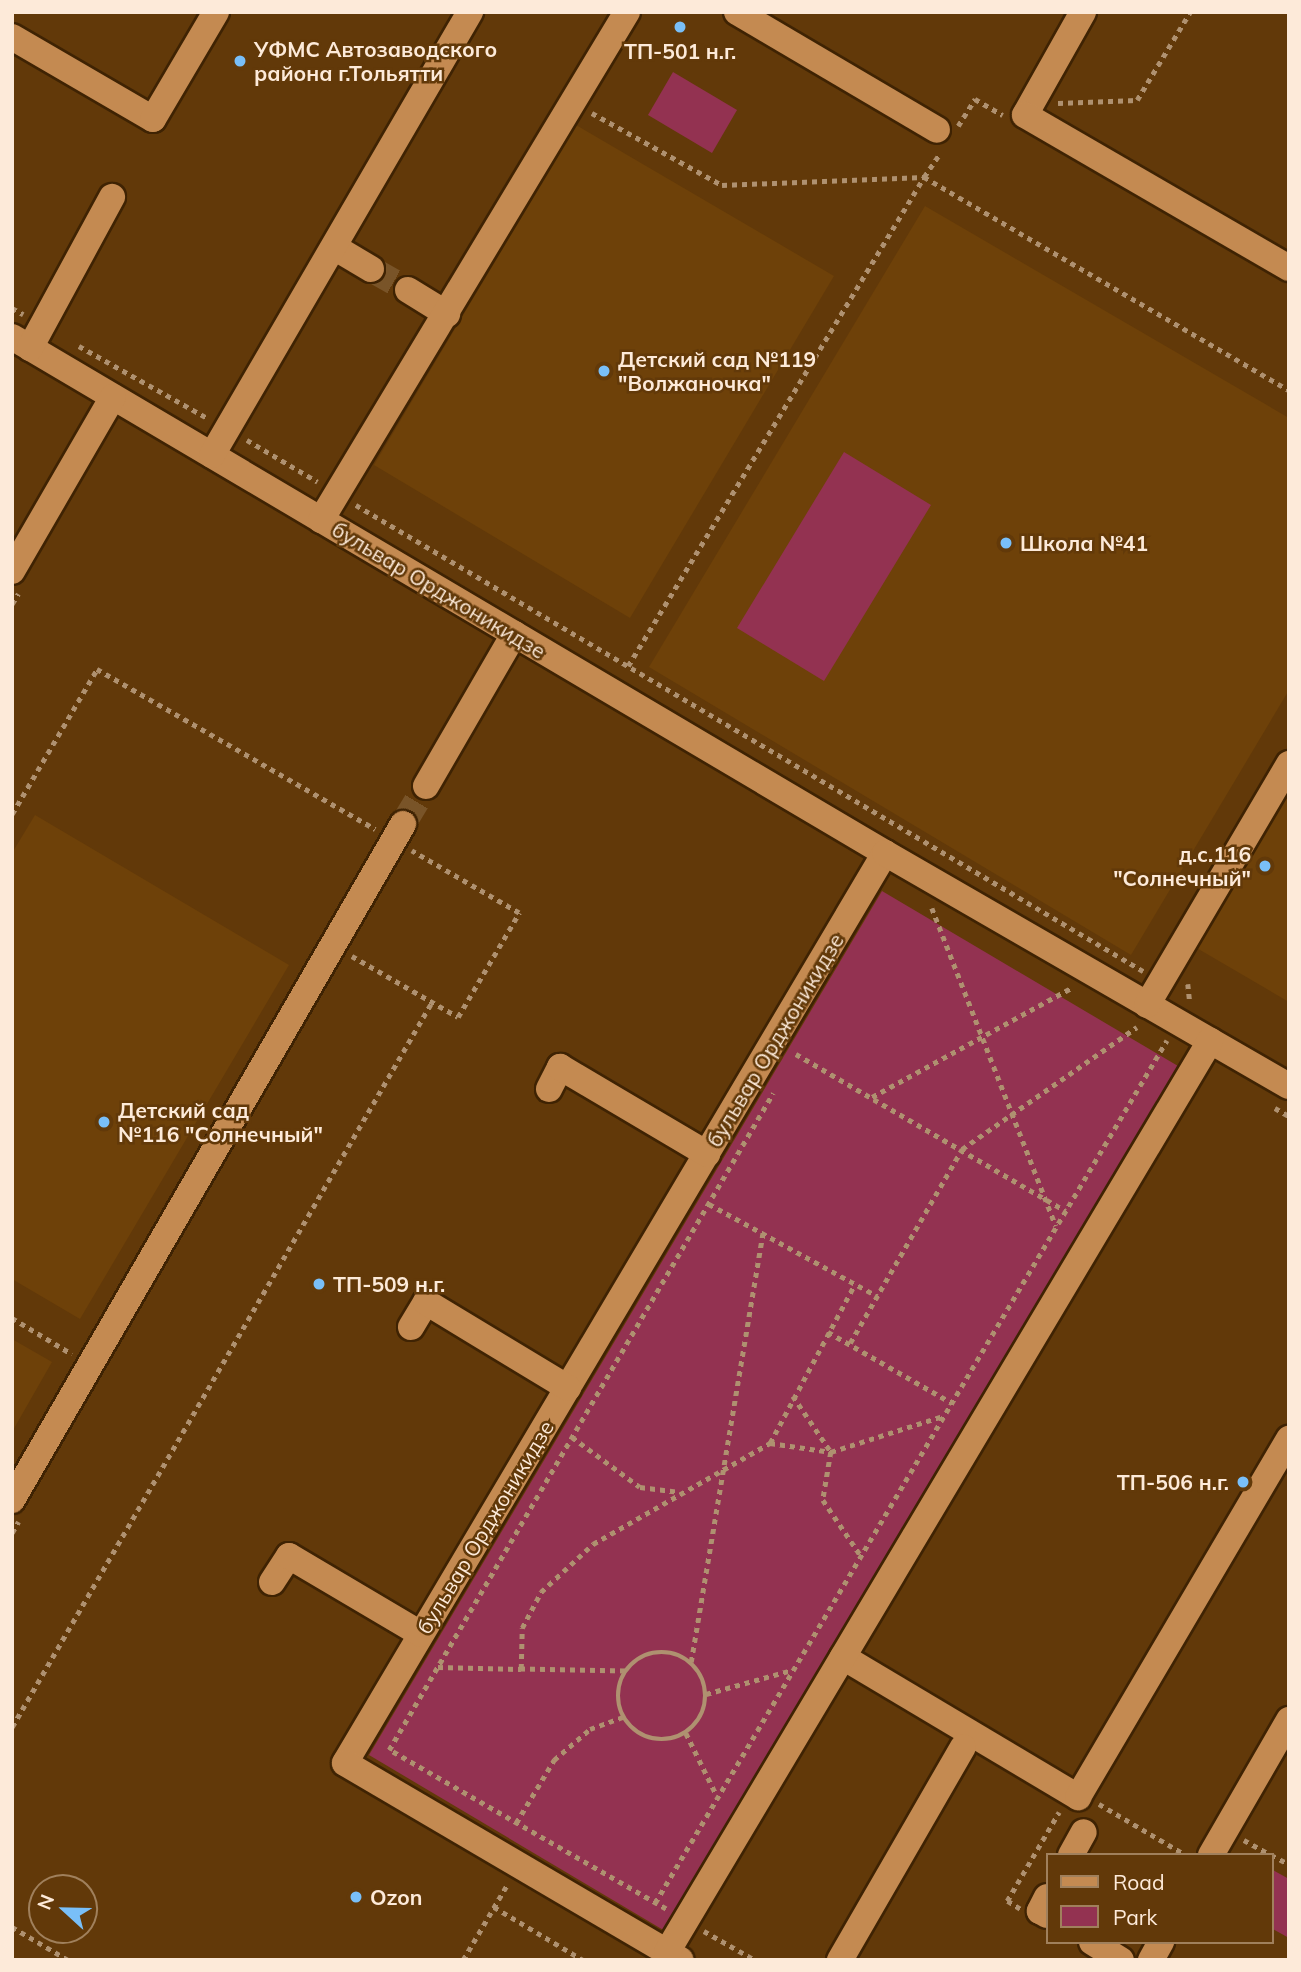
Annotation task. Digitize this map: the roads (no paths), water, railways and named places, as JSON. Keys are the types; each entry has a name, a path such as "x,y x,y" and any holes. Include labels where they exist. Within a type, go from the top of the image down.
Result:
{"street":[{"path":"12,37 153,119 216,12"},
{"path":"212,456 470,12"},
{"path":"321,520 627,12"},
{"path":"737,12 937,130"},
{"path":"1083,12 1025,115 1289,268"},
{"path":"21,343 112,197"},
{"path":"334,247 372,269"},
{"path":"408,290 446,314"},
{"name":"бульвар Орджоникидзе","path":"21,343 885,853 345,1763 674,1956"},
{"path":"12,571 113,397"},
{"path":"426,786 514,634"},
{"path":"1142,1016 1289,764"},
{"path":"12,1500 398,832"},
{"path":"885,853 1142,1016 1178,1023 1289,1086"},
{"path":"674,1956 686,1920 1210,1041"},
{"path":"549,1089 560,1067 707,1154"},
{"path":"411,1327 426,1302 568,1388"},
{"path":"843,1657 1078,1797 1289,1439"},
{"path":"272,1582 289,1556 421,1634"},
{"path":"1212,1853 1289,1720"},
{"path":"840,1960 963,1747"},
{"path":"1072,1853 1084,1832"},
{"path":"1095,1944 1121,1960"},
{"path":"1151,1960 1160,1944"}],"tunnel":[{"path":"371,269 408,290"},
{"path":"403,824 426,786"}],"place":[{"name":"ТП-501 н.г.","path":"680,27"},
{"name":"УФМС Автозаводского района г.Тольятти","path":"240,61"},
{"name":"Детский сад №119 \"Волжаночка\"","path":"604,371"},
{"name":"Школа №41","path":"1006,543"},
{"name":"д.с.116 \"Солнечный\"","path":"1265,866"},
{"name":"Детский сад №116 \"Солнечный\"","path":"104,1122"},
{"name":"ТП-509 н.г.","path":"319,1284"},
{"name":"ТП-506 н.г.","path":"1243,1482"},
{"name":"Ozon","path":"356,1897"}]}
